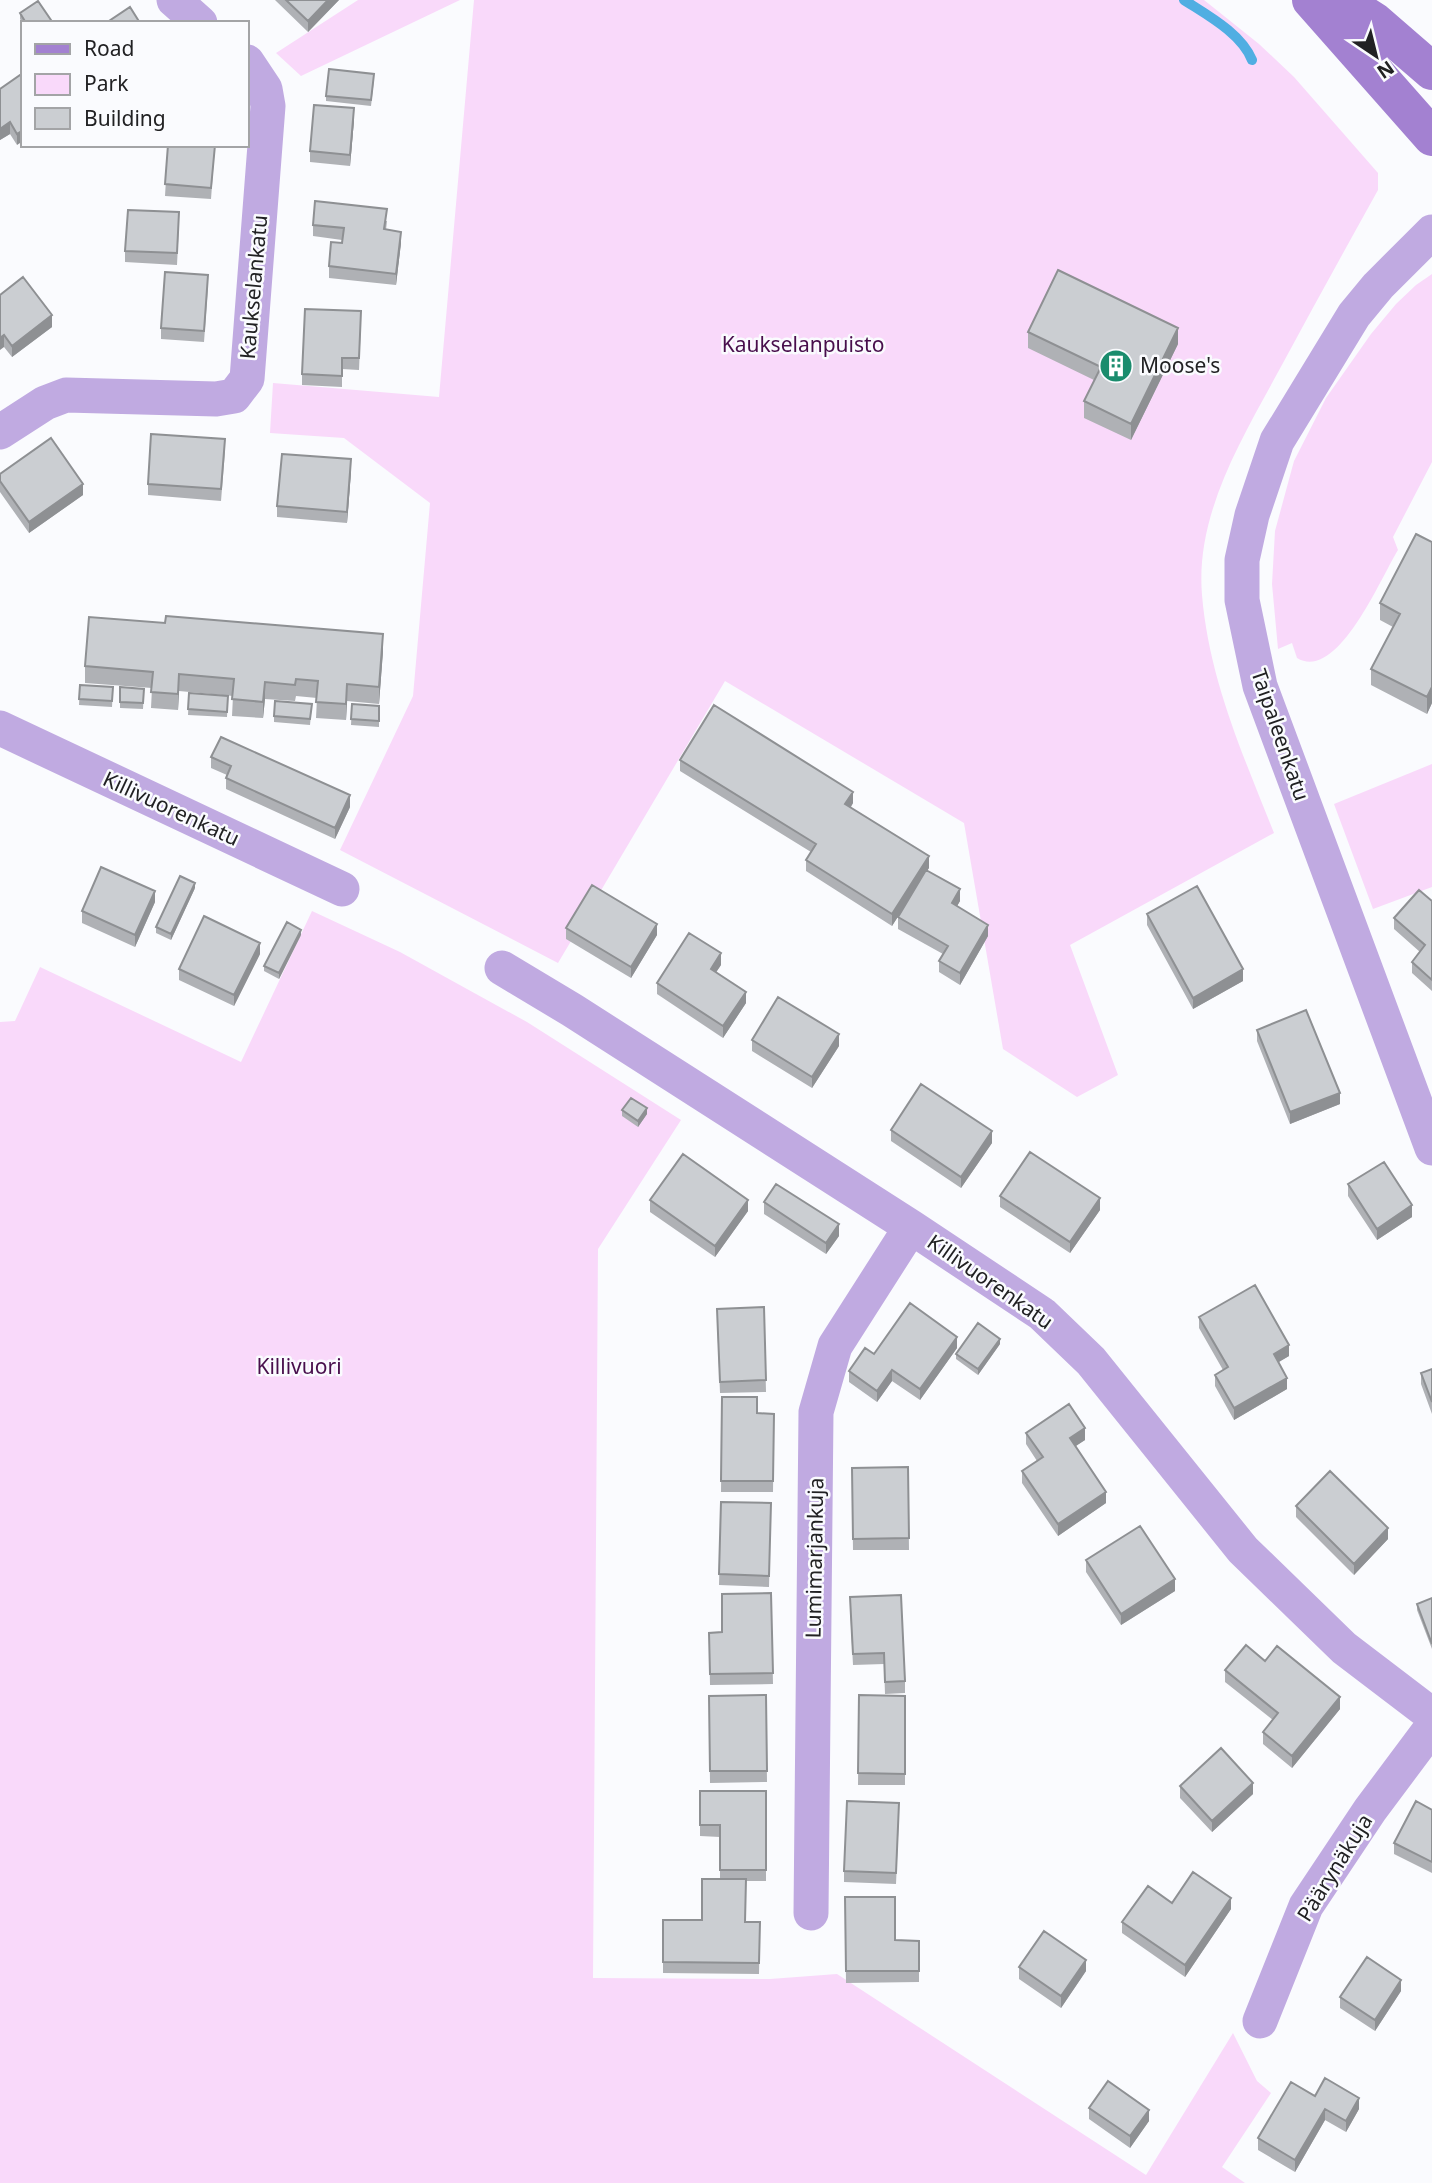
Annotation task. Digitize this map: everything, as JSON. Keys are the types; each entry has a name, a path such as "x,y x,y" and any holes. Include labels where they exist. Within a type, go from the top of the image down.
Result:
{"main road":[{"path":"1311,0 1432,137"},
{"path":"1341,0 1374,21 1432,71"}],"street":[{"path":"174,0 199,21"},
{"name":"Kaukselankatu","path":"0,432 45,403 66,395 216,399 234,396 247,379 268,106 265,89 248,64"},
{"name":"Taipaleenkatu","path":"1432,232 1378,286 1354,315 1277,441 1252,515 1242,560 1242,600 1260,686 1432,1148"},
{"name":"Killivuorenkatu","path":"0,728 342,888"},
{"name":"Killivuorenkatu","path":"502,968 584,1017 1042,1314 1091,1361 1243,1550 1344,1648 1432,1715"},
{"name":"Lumimarjankuja","path":"811,1913 816,1412 835,1346 911,1227"},
{"name":"Päärynäkuja","path":"1260,2021 1306,1906 1370,1810 1432,1727"}],"green space":[{"path":"358,0 460,0 301,76 276,53"},
{"name":"Kaukselanpuisto","path":"474,0 1204,0 1259,44 1294,77 1378,173 1378,190 1239,445 1215,503 1206,533 1202,595 1212,657 1229,716 1274,833 1070,945 1118,1075 1077,1097 1003,1049 964,823 725,681 558,963 340,850 413,696 430,503 344,438 270,433 273,383 439,397"},
{"path":"1432,274 1432,462 1393,537 1398,550 1357,623 1328,655 1312,662 1297,658 1292,643 1278,649 1272,584 1275,531 1294,461 1326,398 1371,334 1396,304"},
{"path":"1432,764 1432,887 1373,909 1334,804"},
{"name":"Killivuori","path":"312,911 400,952 527,1022 681,1120 598,1249 593,1978 770,1979 837,1974 1146,2175 1233,2033 1257,2081 1271,2093 1222,2167 1245,2183 0,2183 0,1022 15,1021 40,967 241,1062"}],"building":[{"path":"286,0 328,0 308,21"},
{"path":"38,1 52,21 25,21 20,13"},
{"path":"130,7 139,21 109,21"},
{"path":"329,69 374,74 371,100 326,96"},
{"path":"21,74 21,131 17,134 10,122 0,129 0,89"},
{"path":"314,105 354,108 350,155 310,151"},
{"path":"168,147 215,147 211,188 165,184"},
{"path":"315,201 387,209 384,229 401,232 396,274 329,266 331,242 342,243 344,228 313,225"},
{"path":"128,210 179,212 177,253 125,251"},
{"name":"Moose's","path":"1058,270 1178,328 1131,424 1084,401 1101,367 1028,332"},
{"path":"165,272 208,275 204,331 161,328"},
{"path":"23,277 52,315 12,346 4,335 0,338 0,295"},
{"path":"305,309 361,311 359,358 342,358 342,376 302,374"},
{"path":"151,434 225,439 221,489 148,484"},
{"path":"51,438 83,484 29,522 0,481 0,474"},
{"path":"282,454 351,459 347,512 277,506"},
{"path":"1416,534 1432,542 1432,687 1427,697 1371,669 1400,614 1380,603"},
{"path":"166,616 383,634 379,687 347,684 346,704 316,702 318,681 296,679 295,685 265,682 263,702 232,699 234,679 179,674 178,694 151,692 153,672 85,666 89,617 165,623"},
{"path":"80,685 113,687 112,701 79,699"},
{"path":"120,687 144,689 143,703 120,702"},
{"path":"189,693 228,696 227,712 188,709"},
{"path":"275,701 312,704 310,719 274,716"},
{"path":"352,704 379,706 379,721 351,719"},
{"path":"714,705 853,792 845,804 929,856 892,914 806,860 816,844 680,760"},
{"path":"221,737 350,795 335,828 226,778 231,766 211,757"},
{"path":"101,867 155,891 135,935 82,911"},
{"path":"926,870 960,889 952,903 988,925 960,973 939,961 948,946 898,917"},
{"path":"180,876 195,883 171,934 156,927"},
{"path":"592,885 657,924 631,967 566,928"},
{"path":"1197,886 1243,969 1193,998 1147,914"},
{"path":"1419,890 1432,901 1432,980 1412,962 1425,945 1394,918"},
{"path":"204,916 260,943 234,995 179,969"},
{"path":"287,922 301,930 279,973 264,966"},
{"path":"689,933 721,953 711,969 746,992 723,1026 657,983"},
{"path":"778,997 839,1034 812,1077 752,1040"},
{"path":"1306,1010 1340,1093 1290,1112 1257,1030"},
{"path":"921,1084 992,1131 961,1177 891,1130"},
{"path":"631,1098 647,1108 638,1121 622,1110"},
{"path":"1030,1152 1100,1198 1070,1242 1000,1196"},
{"path":"683,1154 748,1200 715,1246 650,1200"},
{"path":"1384,1162 1412,1205 1377,1229 1348,1184"},
{"path":"776,1184 839,1224 826,1243 764,1202"},
{"path":"1255,1285 1289,1345 1274,1354 1287,1378 1234,1408 1215,1375 1228,1367 1199,1317"},
{"path":"910,1303 957,1337 920,1389 892,1370 877,1391 849,1371 865,1348 874,1354"},
{"path":"764,1307 766,1380 720,1382 717,1309"},
{"path":"978,1323 1000,1339 978,1369 956,1354"},
{"path":"1432,1369 1432,1402 1421,1373"},
{"path":"722,1397 757,1397 757,1413 774,1414 773,1481 721,1481"},
{"path":"1069,1404 1085,1428 1070,1438 1106,1492 1058,1524 1022,1471 1043,1457 1026,1433"},
{"path":"908,1467 909,1538 853,1539 852,1468"},
{"path":"1330,1471 1388,1528 1354,1564 1296,1506"},
{"path":"721,1502 771,1503 769,1576 719,1574"},
{"path":"1140,1526 1175,1579 1121,1614 1086,1560"},
{"path":"771,1593 773,1673 710,1674 709,1633 722,1632 722,1594"},
{"path":"901,1595 905,1681 885,1682 884,1653 853,1654 850,1597"},
{"path":"1432,1598 1432,1644 1417,1604"},
{"path":"1246,1645 1265,1661 1277,1646 1340,1697 1292,1756 1263,1732 1278,1713 1225,1670"},
{"path":"766,1695 767,1771 710,1771 709,1696"},
{"path":"859,1695 905,1696 905,1774 858,1773"},
{"path":"1221,1748 1253,1783 1212,1821 1180,1786"},
{"path":"700,1791 766,1791 766,1870 720,1870 720,1825 700,1825"},
{"path":"847,1801 899,1803 896,1873 844,1871"},
{"path":"1416,1801 1432,1810 1432,1862 1394,1843"},
{"path":"1193,1872 1231,1898 1185,1965 1122,1922 1148,1886 1172,1903"},
{"path":"702,1879 746,1879 745,1922 760,1922 759,1963 663,1962 663,1920 702,1920"},
{"path":"845,1897 895,1897 895,1940 919,1941 919,1971 846,1971"},
{"path":"1044,1931 1086,1960 1061,1996 1019,1967"},
{"path":"1367,1957 1401,1980 1375,2020 1340,1997"},
{"path":"1325,2078 1359,2098 1346,2121 1325,2109 1295,2160 1258,2138 1291,2082 1315,2096"},
{"path":"1108,2081 1149,2110 1130,2136 1089,2108"}],"waterway":[{"path":"1184,0 1232,33 1252,60"}],"place":[{"name":"Moose's","path":"1116,366"}]}
